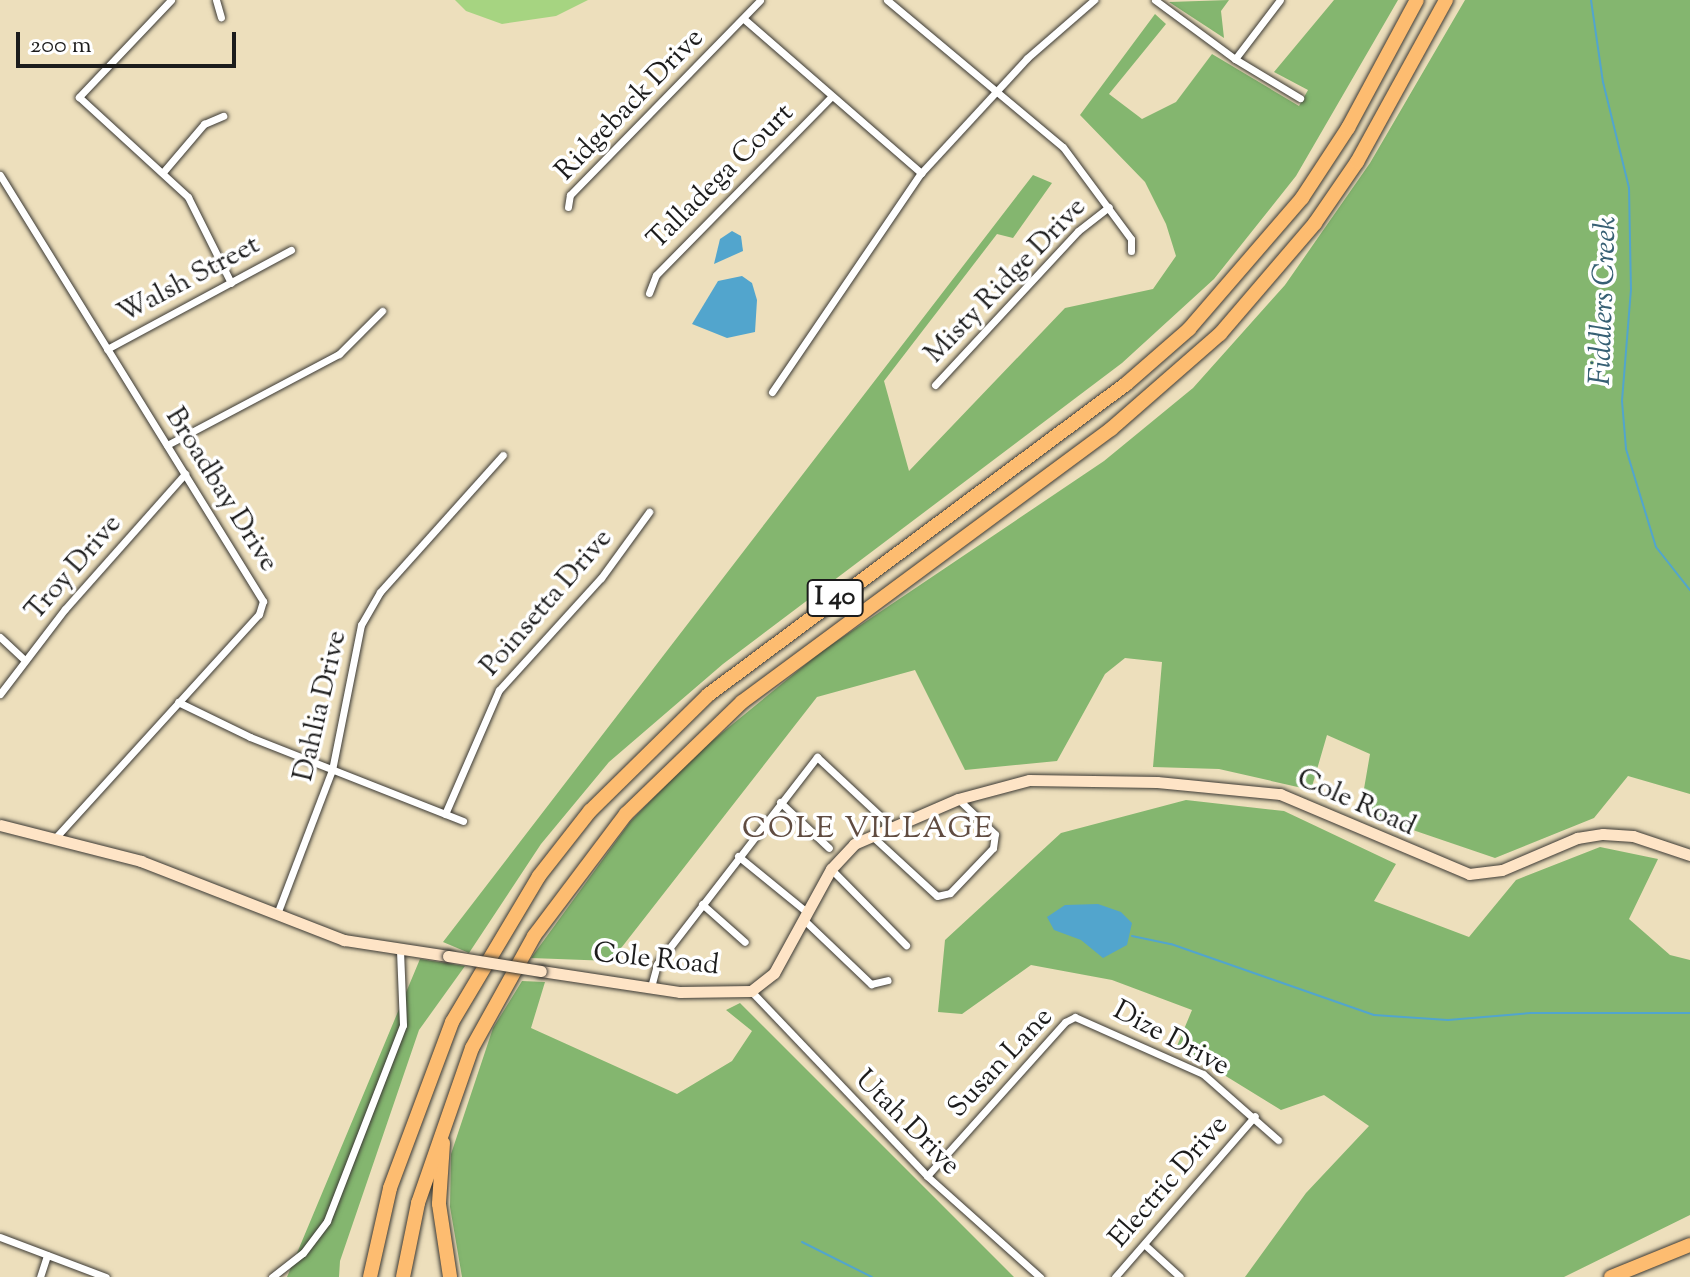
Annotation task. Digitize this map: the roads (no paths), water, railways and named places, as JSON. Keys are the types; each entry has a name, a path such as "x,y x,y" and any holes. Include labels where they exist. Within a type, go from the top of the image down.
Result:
{"highway":[{"name":"I 40","path":"370,1277 390,1188 452,1022 531,888 590,811 708,695 1126,384 1189,329 1302,198 1348,128 1417,0"},
{"name":"I 40","path":"403,1277 418,1203 447,1111 472,1048 527,947 626,814 742,702 1111,429 1220,334 1288,258 1357,162 1446,0"},
{"path":"447,1111 439,1204 450,1277"},
{"path":"1611,1277 1690,1245"}],"street":[{"path":"171,0 79,97 164,171 188,197 231,283"},
{"path":"216,0 221,17"},
{"name":"Ridgeback Drive","path":"568,207 570,195 760,0"},
{"path":"887,0 1063,147 1131,239 1131,251"},
{"path":"772,392 921,173 995,92 1094,0"},
{"path":"1155,0 1235,59 1300,98"},
{"path":"1235,59 1280,0"},
{"path":"744,19 830,98 921,173"},
{"name":"Talladega Court","path":"649,293 656,275 830,98"},
{"path":"164,171 204,124 223,116"},
{"name":"Broadbay Drive","path":"0,175 263,601 259,614 55,838"},
{"name":"Misty Ridge Drive","path":"935,385 1078,231 1109,207"},
{"name":"Walsh Street","path":"107,349 291,250"},
{"path":"167,445 339,354 382,311"},
{"name":"Dahlia Drive","path":"277,914 332,770 361,625 380,592 503,455"},
{"name":"Troy Drive","path":"0,694 25,660 185,474"},
{"name":"Poinsetta Drive","path":"445,814 499,690 601,578 649,512"},
{"path":"0,637 25,660"},
{"path":"178,702 332,770 463,821"},
{"path":"651,987 657,964 817,757 890,825"},
{"name":"Cole Road","path":"0,825 141,861 344,940 651,987 751,991 774,973 831,869 854,844 890,825 1029,780 1157,782 1260,791 1296,800 1469,874 1502,870 1577,838 1603,834 1633,836 1690,855"},
{"path":"780,802 829,848"},
{"path":"872,835 937,896 950,893 993,848 995,834 961,802"},
{"path":"738,856 806,914 871,984 888,980"},
{"path":"831,869 906,945"},
{"path":"702,904 745,942"},
{"path":"272,1277 303,1253 332,1207 403,1025 400,951"},
{"name":"Utah Drive","path":"751,991 927,1176 1040,1277"},
{"name":"Susan Lane","path":"927,1176 1065,1022 1075,1017"},
{"name":"Dize Drive","path":"1075,1017 1203,1074 1255,1116 1278,1140"},
{"name":"Electric Drive","path":"1115,1277 1255,1116"},
{"path":"0,1237 106,1277"},
{"path":"1145,1245 1180,1277"},
{"path":"40,1277 47,1255"}],"water":[{"path":"732,231 741,236 743,251 714,264 720,239"},
{"path":"742,276 752,283 757,300 755,332 727,338 692,324 718,281"},
{"path":"1098,904 1121,912 1132,923 1127,945 1103,958 1081,940 1054,930 1047,917 1065,905"}],"waterway":[{"name":"Fiddlers Creek","path":"1591,0 1603,82 1629,188 1631,289 1622,401 1626,449 1656,547 1690,590"},
{"path":"1132,936 1171,944 1374,1015 1448,1020 1531,1013 1690,1013"},
{"path":"802,1242 872,1277"}],"district":[{"name":"COLE VILLAGE","path":"868,830"}]}
